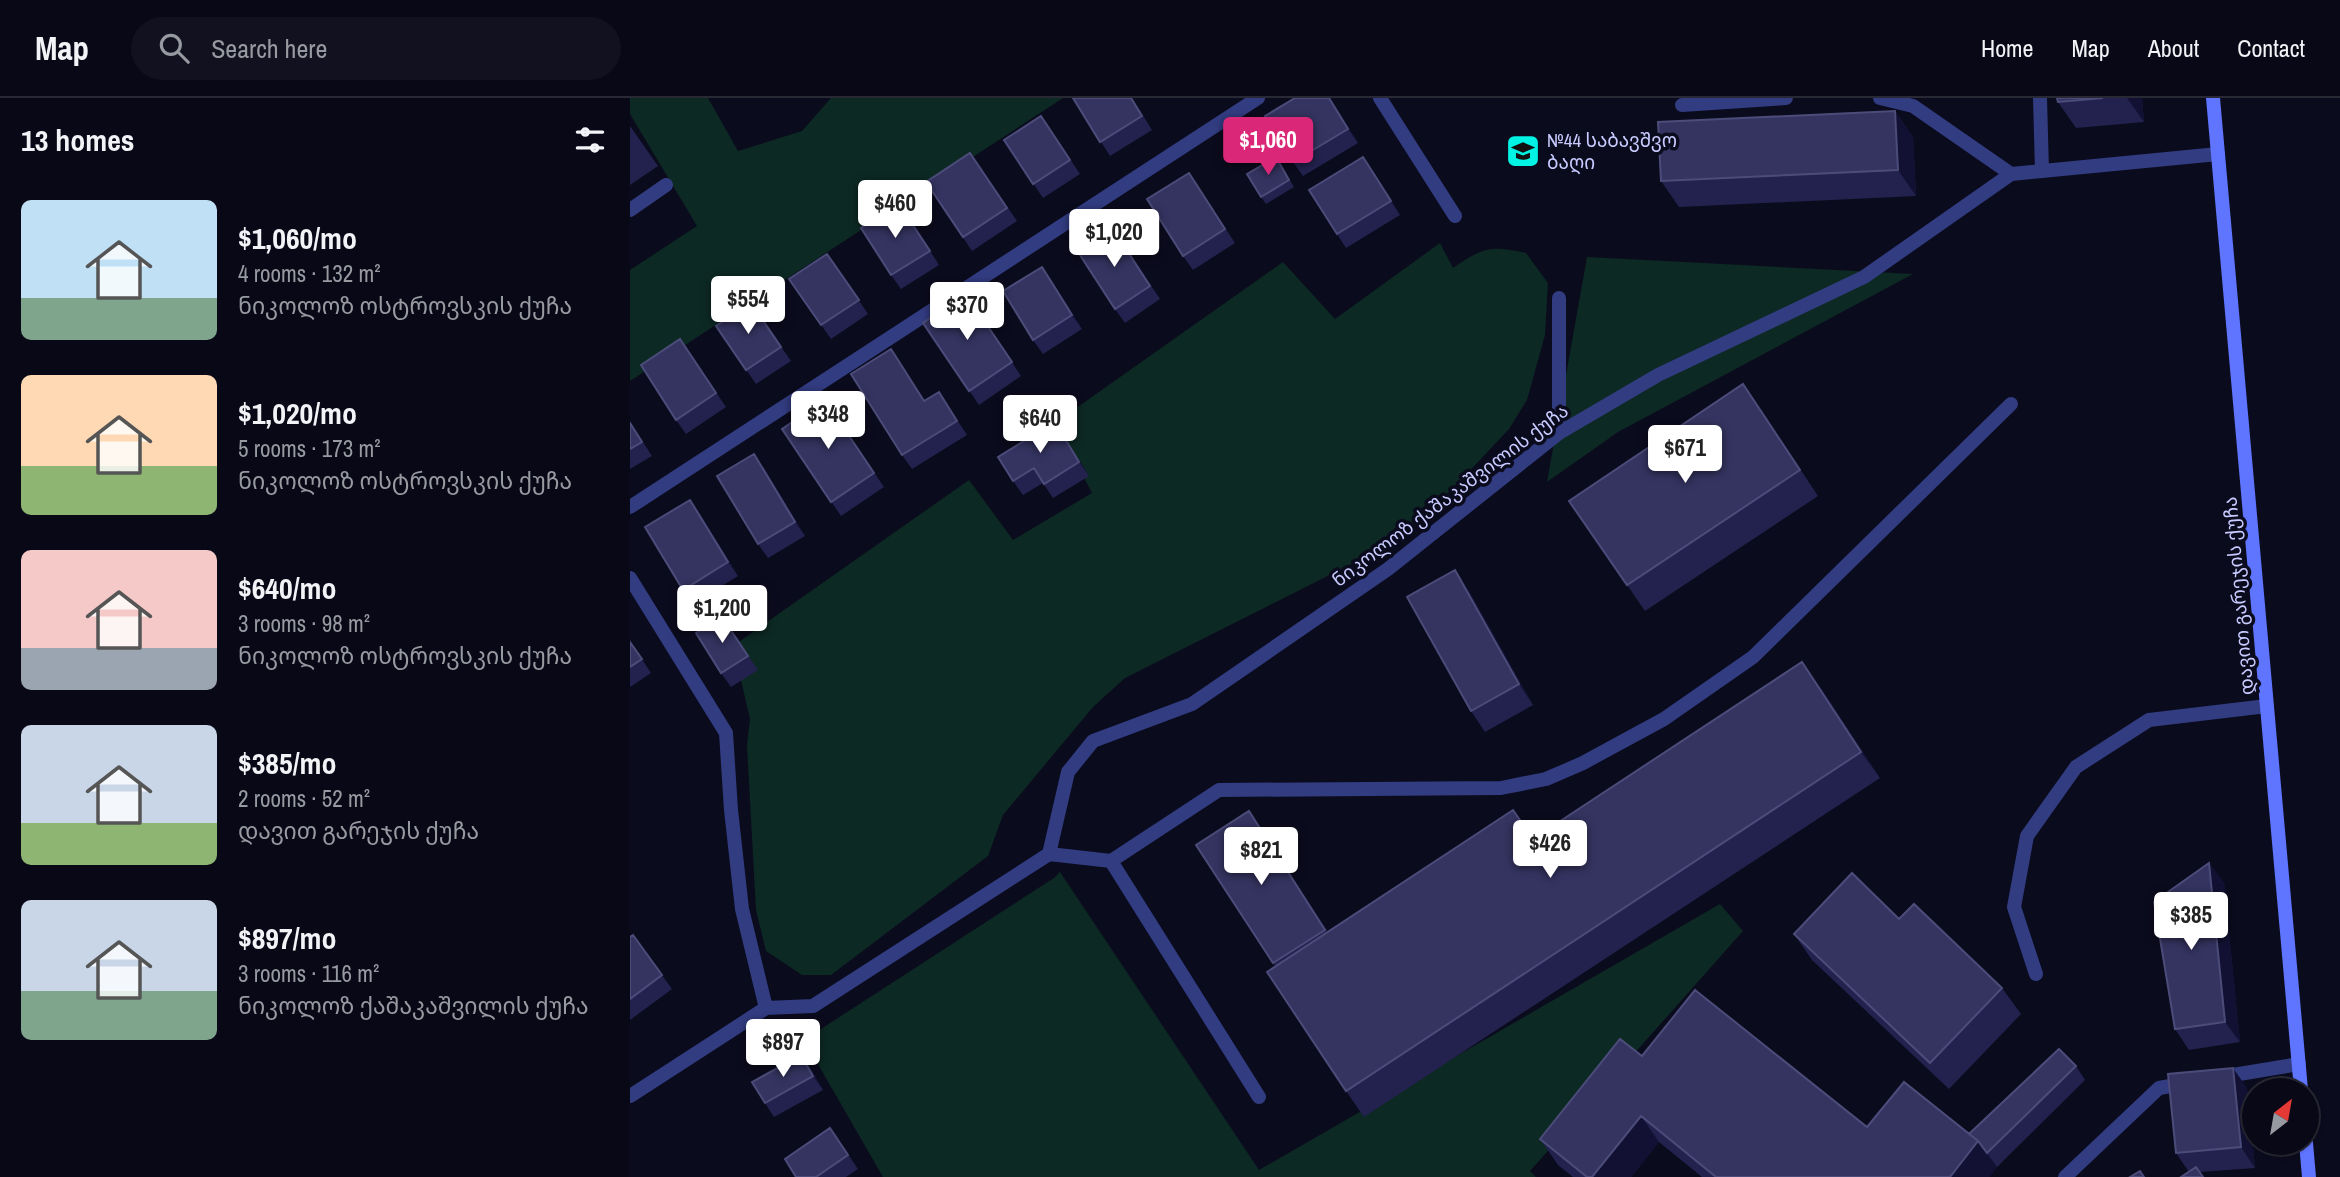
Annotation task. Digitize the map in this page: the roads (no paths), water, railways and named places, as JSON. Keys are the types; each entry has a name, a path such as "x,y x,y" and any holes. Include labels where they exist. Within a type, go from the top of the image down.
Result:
{"main road":[{"name":"დავით გარეჯის ქუჩა","path":"2213,98 2300,1078"},
{"path":"2307,1155 2309,1177"}],"street":[{"path":"630,507 1258,98"},
{"path":"1380,98 1455,216"},
{"path":"1682,105 1786,98"},
{"path":"1880,98 1913,106 2011,174 2218,154"},
{"path":"2040,98 2042,172"},
{"name":"ნიკოლოზ ქაშაკაშვილის ქუჩა","path":"1049,854 1068,772 1093,741 1192,704 1388,569 1559,433 1658,375 1864,277 2011,174"},
{"path":"630,210 666,185"},
{"path":"1559,298 1559,433"},
{"path":"630,1096 766,1007 813,1006 1049,854 1111,862 1219,790 1501,788 1546,779 1583,763 1664,719 1753,657 2011,404"},
{"path":"630,578 726,733 742,909 766,1007"},
{"path":"2036,974 2014,907 2027,836 2076,767 2149,720 2267,706"},
{"path":"1111,862 1259,1097"},
{"path":"2065,1177 2160,1088 2299,1064"}],"place":[{"name":"№44 საბავშვო ბაღი","path":"1523,151"}]}
